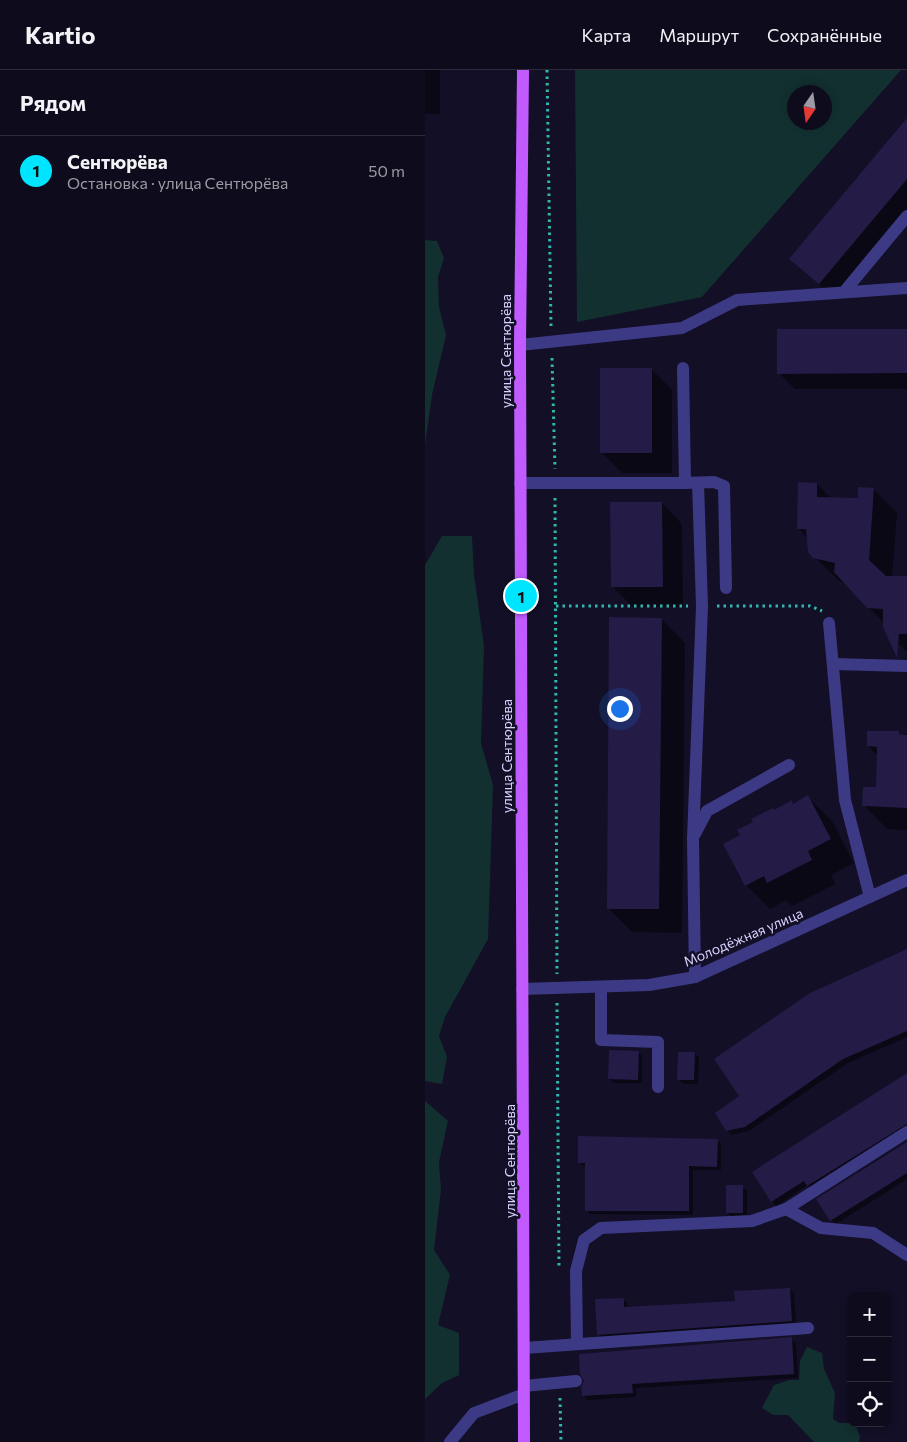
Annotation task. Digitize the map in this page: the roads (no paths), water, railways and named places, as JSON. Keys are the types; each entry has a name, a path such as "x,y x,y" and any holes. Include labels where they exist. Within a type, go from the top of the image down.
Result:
{"main road":[{"name":"улица Сентюрёва","path":"523,70 520,483 524,1442"}],"street":[{"path":"844,292 907,216"},
{"path":"520,344 551,343 682,328 737,300 907,288"},
{"path":"683,368 702,606 693,839 695,977"},
{"path":"520,483 714,482 724,486 726,588"},
{"path":"829,623 845,800 870,897"},
{"path":"833,664 907,666"},
{"path":"693,839 707,811 789,765"},
{"name":"Молодёжная улица","path":"522,989 649,985 695,977 907,880"},
{"path":"601,988 601,1040 658,1042 657,1087"},
{"path":"577,1344 576,1271 584,1240 601,1228 752,1221 786,1209 907,1132"},
{"path":"786,1209 821,1228 873,1233 907,1255"},
{"path":"524,1348 808,1328"},
{"path":"450,1442 474,1413 524,1390 576,1381"}],"place":[{"name":"Сентюрёва","path":"521,596"}]}
